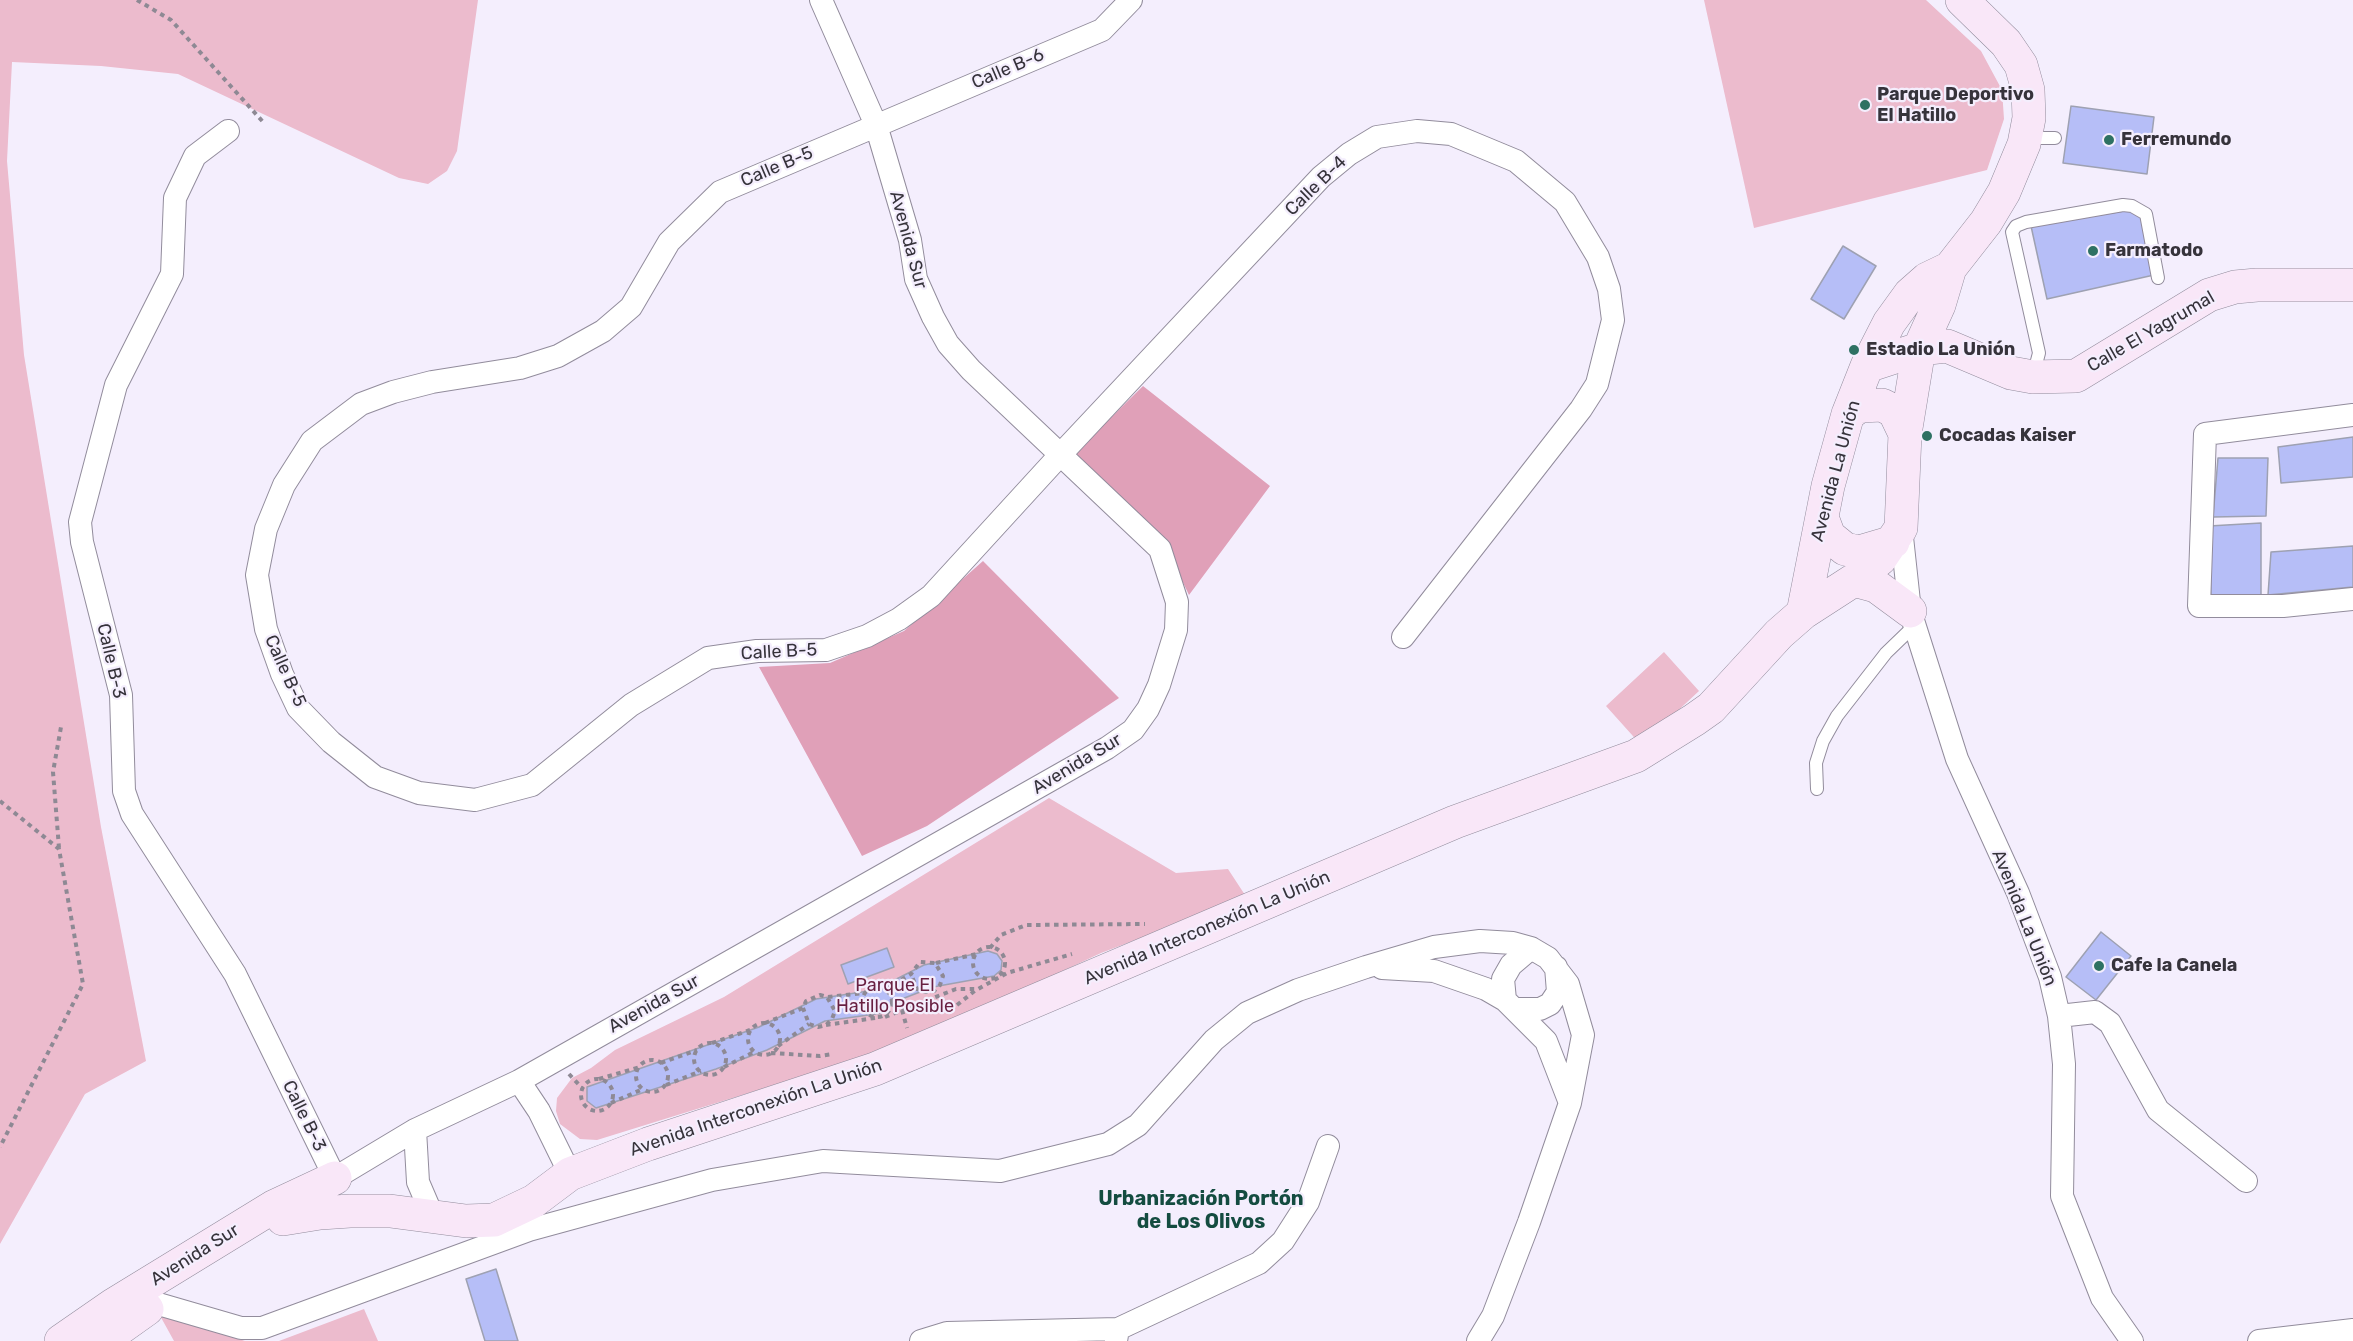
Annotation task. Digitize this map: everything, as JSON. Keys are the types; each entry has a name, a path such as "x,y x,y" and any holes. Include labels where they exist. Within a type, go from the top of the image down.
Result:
{"street":[{"name":"Avenida Sur","path":"61,1341 113,1305 273,1207 335,1178 415,1130 519,1081 1107,748 1133,730 1148,709 1171,654 1176,630 1177,602 1160,549 971,370 948,344 916,279 910,240 876,125 821,0"},
{"name":"Calle B-6","path":"876,125 1102,30 1131,0"},
{"name":"Avenida La Unión","path":"1962,0 2006,43 2021,64 2028,90 2029,118 2040,138 2016,166 1986,222 1950,268 1939,305 1919,349 1905,434 1897,535 1912,619 1957,759 2026,914 2050,977 2059,1016 2064,1064 2062,1196 2102,1298 2132,1341"},
{"name":"Calle B-5","path":"876,125 720,192 669,242 631,308 603,331 567,351 520,369 432,382 360,404 312,441 284,485 266,529 257,575 266,629 298,708 331,742 375,777 419,793 475,800 532,785 631,705 708,658 757,651 826,650 867,636 898,619 931,596 1061,453"},
{"name":"Calle B-3","path":"228,131 195,156 175,198 172,274 116,385 80,522 81,532 121,695 124,791 132,814 235,974 335,1178"},
{"name":"Calle B-4","path":"1061,453 1321,177 1349,154 1377,137 1417,131 1451,134 1516,161 1565,202 1598,257 1609,289 1612,320 1607,348 1597,384 1581,410 1403,637"},
{"name":"Avenida La Unión","path":"1803,613 1828,486 1848,414 1867,366 1889,323 1910,294 1927,279 1950,268"},
{"name":"Calle El Yagrumal","path":"1867,366 1919,349 1947,346 2012,373 2033,377 2076,376 2209,295 2235,287 2257,285 2353,285"},
{"path":"1848,414 1860,406 1882,405 1894,411 1905,434"},
{"path":"2353,415 2205,434 2199,606 2283,606 2353,599"},
{"path":"1823,520 1829,536 1845,549 1858,552 1897,535"},
{"path":"1803,613 1854,580 1880,559 1897,535"},
{"path":"1854,580 1876,586 1912,619"},
{"name":"Avenida Interconexión La Unión","path":"570,1174 659,1140 875,1069 1455,822 1636,756 1674,734 1711,708 1779,634 1803,613"},
{"path":"155,1303 241,1328 262,1328 529,1230 712,1180 823,1161 1000,1171 1108,1144 1138,1125 1214,1040 1247,1013 1298,990 1366,967 1434,947 1480,941 1513,943 1531,948 1548,958 1568,984 1583,1035 1570,1103 1497,1306 1478,1341"},
{"path":"1510,1005 1503,979 1511,965 1531,948"},
{"path":"1366,967 1434,971 1486,989 1510,1005 1546,1041 1570,1103"},
{"path":"1510,1005 1540,1009 1550,1004 1558,992 1556,967"},
{"path":"2059,1016 2095,1012 2110,1023 2158,1110 2246,1181"},
{"path":"519,1081 539,1111 570,1174"},
{"path":"415,1130 418,1182 433,1217"},
{"path":"921,1341 947,1333 1117,1335 1259,1263 1283,1241 1308,1202 1328,1146"},
{"name":"Avenida Sur","path":"283,1219 320,1213 390,1211 466,1221 494,1220 534,1201 570,1174"},
{"name":"Avenida Sur","path":"102,1341 155,1303 283,1219 335,1178"},
{"path":"2259,1341 2353,1330"}],"lane":[{"path":"2033,377 2039,353 2012,232 2016,226 2026,222 2123,205 2132,206 2146,214 2158,278"},
{"path":"1817,789 1816,764 1823,741 1837,716 1912,619"}],"path":[{"path":"137,0 171,21 264,123"},
{"path":"0,1147 83,984 59,849 53,772 61,727"},
{"path":"0,801 59,849"},
{"path":"990,948 1000,935 1026,925 1155,924 1135,931"},
{"path":"643,1089 596,1111 582,1100 583,1089 590,1080 640,1067 646,1062 661,1063 751,1030 803,1008 812,996 827,997 865,993 878,987 886,989 911,974 920,962 935,963 977,954 982,949 998,950 1005,963 1003,972 978,989 956,989 885,1017 818,1027 809,1024"},
{"path":"977,954 974,969 980,976 988,979 1074,954"},
{"path":"911,974 917,989 926,992 934,991 940,985 943,976 935,963"},
{"path":"885,1017 891,1011 893,1002 886,989"},
{"path":"865,993 862,1008 868,1015 876,1018"},
{"path":"825,1025 832,1019 835,1011 827,997"},
{"path":"803,1008 809,1024"},
{"path":"765,1023 777,1031 780,1039 777,1047"},
{"path":"771,1053 809,1024"},
{"path":"751,1030 749,1045 754,1052 762,1055 771,1053 820,1056"},
{"path":"711,1043 724,1051 726,1059 724,1067"},
{"path":"698,1049 695,1064 709,1075 718,1073 724,1067 754,1052"},
{"path":"661,1063 668,1076 666,1085"},
{"path":"640,1067 638,1082 643,1089 651,1092 701,1071"},
{"path":"566,1071 583,1089"},
{"path":"598,1079 611,1087 611,1103"}],"green space":[{"path":"0,0 478,0 457,151 447,171 428,184 399,178 178,74 101,66 12,62 7,161 24,355 101,827 146,1061 85,1094 0,1244"},
{"name":"Parque Deportivo El Hatillo","path":"1704,0 1926,0 1981,51 2002,90 2004,119 1987,170 1754,228"},
{"path":"1664,652 1699,691 1641,745 1606,706"},
{"name":"Parque El Hatillo Posible","path":"1049,798 1176,873 1228,869 1245,895 1183,922 1101,953 910,1043 597,1140 580,1139 560,1124 556,1111 557,1098 572,1078 591,1068 615,1050 724,997"},
{"path":"364,1309 378,1341 279,1341"},
{"path":"158,1312 245,1341 174,1341"}],"shaded area":[{"path":"1143,386 1270,486 1189,595 1165,545 1074,454"},
{"path":"983,561 1119,698 927,826 862,856 759,667 830,663 904,631"}],"building":[{"name":"Ferremundo","path":"2071,106 2154,117 2147,174 2063,163"},
{"name":"Farmatodo","path":"2130,210 2144,218 2154,275 2047,299 2031,226"},
{"path":"1843,246 1876,266 1844,319 1811,299"},
{"path":"2353,437 2353,477 2281,483 2278,447"},
{"path":"2218,458 2268,458 2266,516 2213,517"},
{"path":"2261,523 2261,595 2211,599 2209,526"},
{"path":"2353,546 2353,587 2268,595 2271,552"},
{"name":"Cafe la Canela","path":"2101,932 2131,956 2096,1000 2066,977"},
{"path":"887,948 894,967 848,984 841,965"},
{"path":"988,951 997,954 1002,961 1001,970 994,976 933,987 894,1002 883,1013 825,1021 767,1050 596,1108 587,1101 587,1087 759,1027 816,999 875,990 924,965"},
{"path":"496,1269 518,1341 485,1341 466,1279"}],"place":[{"name":"Parque Deportivo El Hatillo","path":"1865,105"},
{"name":"Ferremundo","path":"2109,140"},
{"name":"Farmatodo","path":"2093,251"},
{"name":"Estadio La Unión","path":"1854,350"},
{"name":"Cocadas Kaiser","path":"1927,436"},
{"name":"Cafe la Canela","path":"2099,966"}],"district":[{"name":"Urbanización Portón de Los Olivos","path":"1201,1210"}]}
